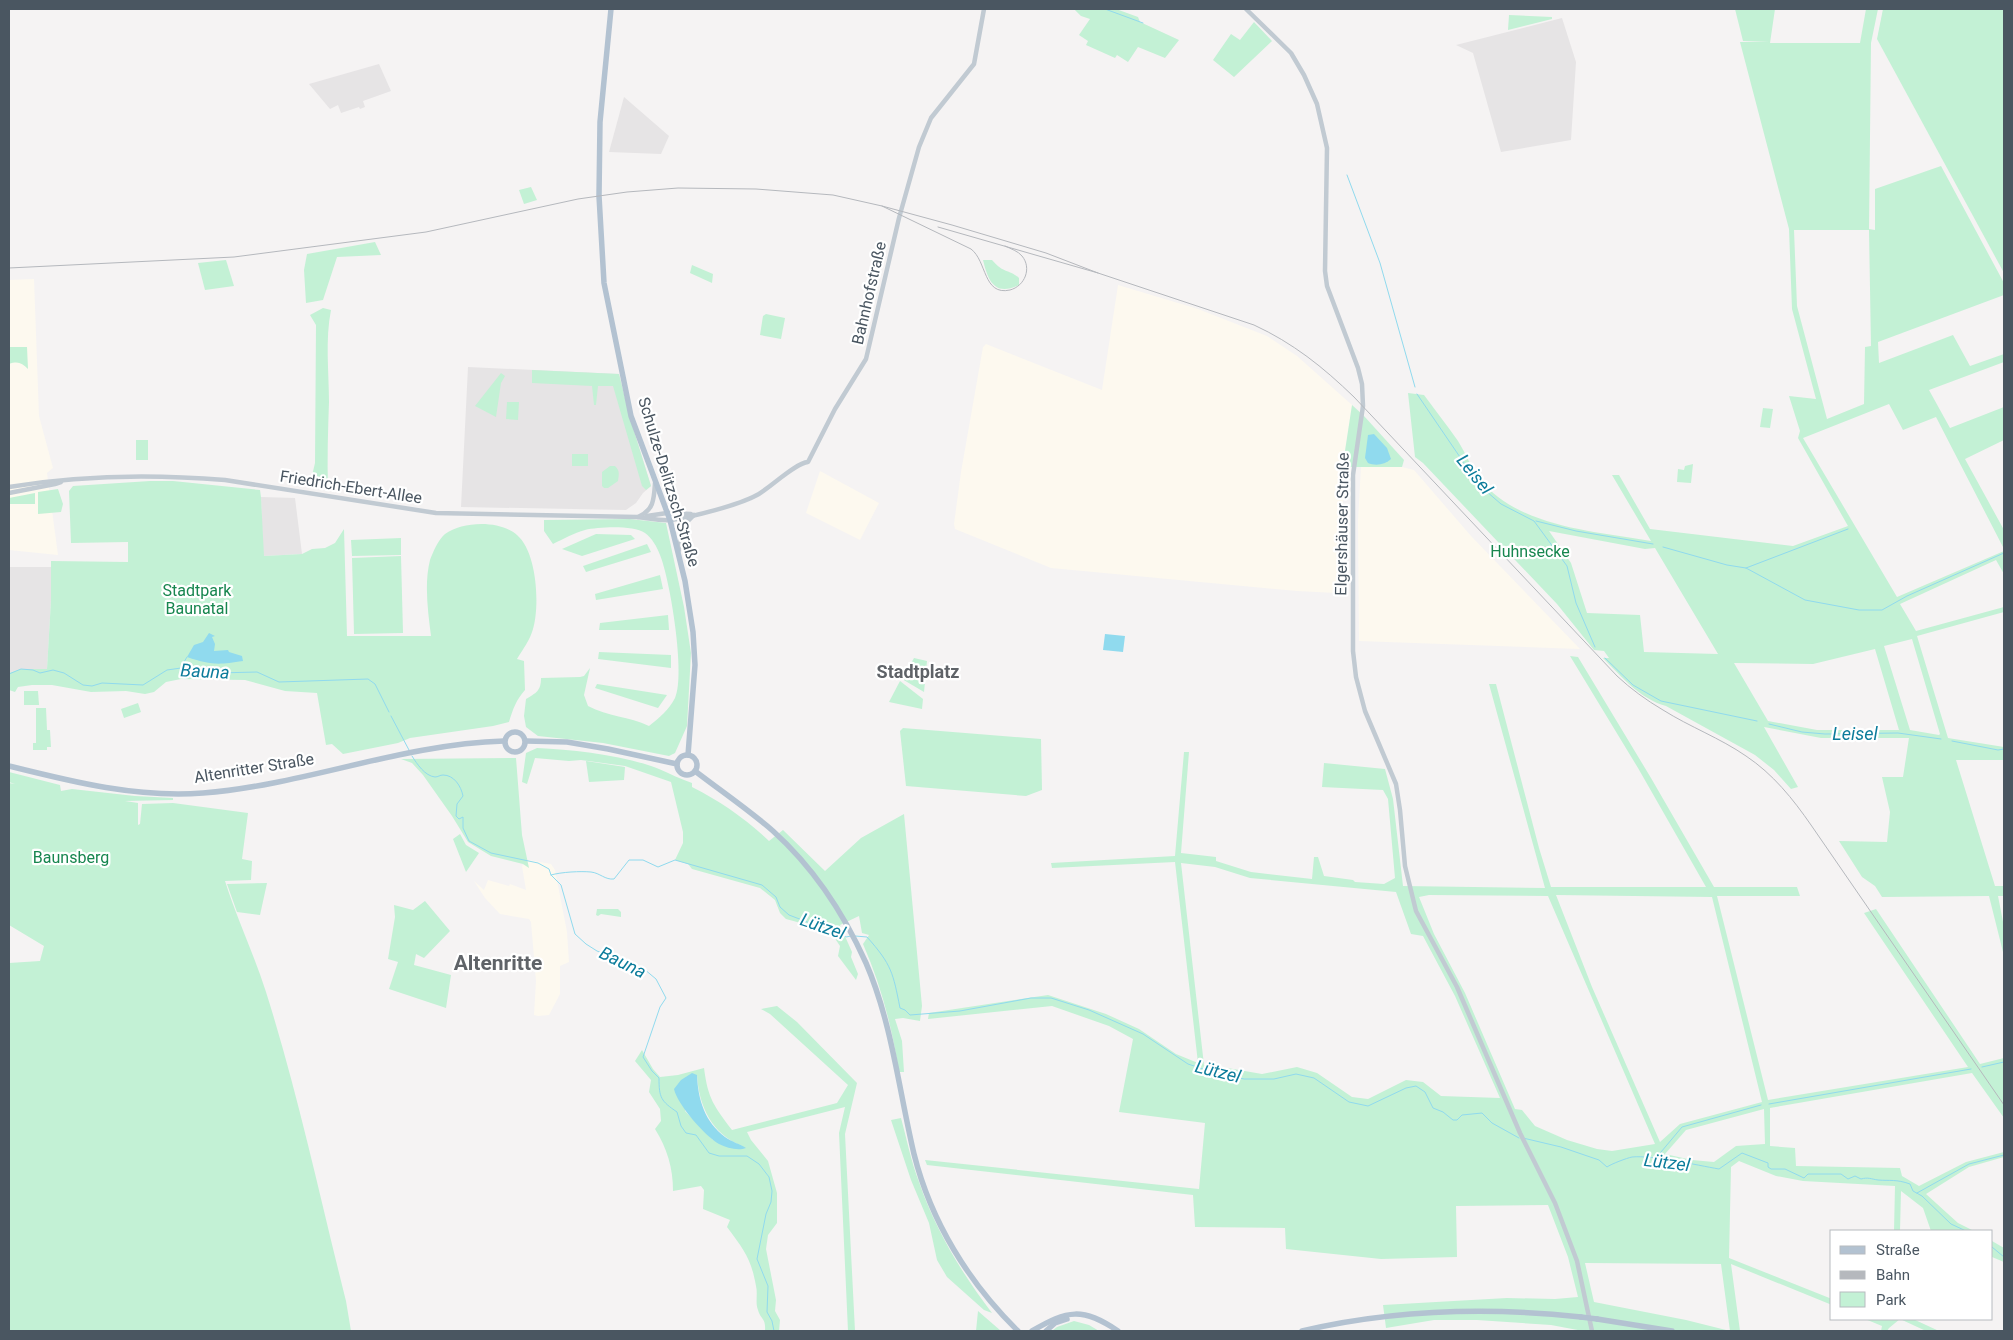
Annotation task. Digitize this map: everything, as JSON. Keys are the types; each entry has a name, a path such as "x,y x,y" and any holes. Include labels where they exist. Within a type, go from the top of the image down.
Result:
{"main road":[{"name":"Schulze-Delitzsch-Straße","path":"612,9 600,122 599,196 604,284 631,416 670,520 679,552 689,606 694,652 694,687 688,755"},
{"name":"Altenritter Straße","path":"9,766 81,784 153,793 202,793 266,784 418,751 477,742 504,741 509,734 514,732 524,736 526,741"},
{"path":"504,741 507,750 516,753 521,751 526,741 583,745 677,764"},
{"path":"688,755 696,761 695,771 689,775 683,774 678,770 677,764 680,758 688,755"},
{"path":"695,771 773,832 798,857 823,887 846,924 858,946 875,987 887,1030 915,1156 937,1217 977,1287 1018,1331"},
{"path":"1302,1331 1343,1323 1465,1311 1540,1313 1597,1319 1672,1331"},
{"path":"1032,1331 1056,1318 1078,1314 1097,1319 1118,1331"},
{"path":"1047,1331 1055,1323 1076,1317 1091,1319 1113,1331"}],"street":[{"name":"Bahnhofstraße","path":"637,517 670,520 727,506 755,496 779,481 799,464 808,462 843,396 866,358 899,218 919,146 932,118 974,64 984,9"},
{"name":"Elgershäuser Straße","path":"1246,9 1291,53 1304,74 1317,104 1327,148 1324,271 1327,286 1358,368 1362,384 1363,406 1353,475 1353,651 1360,693 1396,784 1405,866 1416,911 1457,988 1520,1132 1555,1203 1577,1261 1592,1331"},
{"name":"Friedrich-Ebert-Allee","path":"9,487 48,481 131,476 197,478 436,513 637,517"},
{"name":"Friedrich-Ebert-Allee","path":"9,492 55,484 62,481"},
{"path":"637,517 645,514 650,509 654,498 655,483"},
{"path":"637,517 667,513 695,514"},
{"path":"679,552 683,526 695,514"}],"shaded area":[{"path":"1562,18 1576,62 1571,140 1501,152 1473,53 1456,45"},
{"path":"379,64 391,91 363,101 365,107 360,109 359,107 341,113 338,105 330,109 309,84"},
{"path":"624,97 669,136 661,154 609,152"},
{"path":"34,279 39,416 53,468 47,473 58,555 9,550 9,280"},
{"path":"1118,285 1198,309 1267,336 1297,356 1352,405 1343,464 1343,584 1336,593 1051,568 955,529 954,524 961,472 983,347 986,344 1102,390"},
{"path":"468,367 619,374 629,415 651,486 636,503 626,510 461,507"},
{"path":"1361,466 1402,467 1414,470 1471,536 1580,649 1359,641 1358,521"},
{"path":"820,471 879,503 860,540 806,513"},
{"path":"261,497 295,498 302,554 263,556"},
{"path":"9,567 51,567 47,669 20,669 9,673"},
{"path":"529,860 551,864 555,870 567,932 569,962 560,966 560,994 549,1015 534,1015 536,981 531,922 529,919 500,914 485,898 474,881 484,890 488,880 509,886 510,884 526,890 522,866"}],"green space":[{"path":"1074,9 1116,9 1138,17 1140,22 1179,40 1165,58 1138,47 1128,62 1117,55 1115,58 1086,45 1088,41 1079,35 1090,19 1081,16"},
{"name":"Huhnsecke","path":"1735,9 1775,9 1770,43 1860,43 1866,9 1878,9 1871,43 1869,229 1875,230 1875,189 1941,166 2004,283 2004,295 1878,342 1879,363 1953,335 1970,366 2004,354 2004,362 1929,390 1950,428 2004,407 2004,440 1965,459 2004,530 2004,549 1936,417 1903,430 1889,404 1803,438 1897,597 2004,551 2004,574 1996,560 1900,604 1916,631 2004,607 2004,612 1917,636 1948,738 2004,747 2004,760 1956,760 1995,886 2004,886 2004,896 1998,896 2004,927 2004,956 1989,896 1882,897 1875,886 1862,877 1839,841 1887,842 1890,812 1882,777 1903,777 1909,738 1821,738 1764,727 1798,787 1791,789 1774,770 1755,755 1648,698 1624,679 1603,658 1609,658 1604,651 1594,650 1557,604 1423,463 1415,457 1408,393 1424,395 1458,441 1481,481 1498,497 1517,509 1560,525 1651,541 1612,475 1619,475 1650,529 1793,546 1848,526 1798,438 1800,431 1789,396 1816,399 1792,309 1789,229 1740,42 1769,42 1743,41","holes":["1794,230 1869,230 1871,346 1865,347 1864,404 1827,419 1797,306","1549,531 1645,549 1655,548 1718,654 1644,652 1640,615 1587,613 1571,563","1912,639 1939,735 1910,730 1884,646","1875,649 1899,730 1817,730 1768,721 1734,663 1813,664"]},
{"path":"1883,9 2004,9 2004,273 1877,39"},
{"path":"1509,15 1552,17 1552,19 1508,30"},
{"path":"1254,22 1272,41 1234,77 1213,60 1231,34 1240,40"},
{"path":"531,187 537,200 524,204 519,190"},
{"path":"375,242 381,255 337,257 323,300 306,303 304,270 307,254"},
{"path":"226,260 234,286 205,290 198,263"},
{"path":"983,260 992,260 1015,275 1019,278 1019,285 1004,289 998,288 990,280"},
{"path":"692,265 713,274 712,283 690,273"},
{"path":"323,308 331,310 328,344 328,488 310,484 315,463 316,325 310,315"},
{"path":"766,314 785,318 781,339 760,335 763,316"},
{"path":"9,347 27,347 28,369 20,363 9,364"},
{"path":"532,370 619,374 629,415 651,486 646,490 642,486 613,386 598,386 596,405 594,405 592,386 532,383"},
{"path":"501,373 505,376 501,383 496,417 475,406"},
{"path":"507,402 519,402 518,420 506,419"},
{"path":"1352,405 1404,460 1402,467 1350,467 1343,464"},
{"path":"1763,408 1773,409 1770,428 1760,427"},
{"path":"136,440 148,440 148,460 136,460"},
{"path":"572,454 588,454 588,466 572,466"},
{"path":"1693,464 1691,483 1677,482 1678,469 1684,470 1685,466"},
{"path":"610,466 615,466 618,469 618,481 608,488 604,488 602,486 602,472"},
{"name":"Stadtpark Baunatal","path":"173,481 260,490 264,556 302,554 312,549 325,548 335,543 344,529 347,636 431,636 427,579 430,560 440,539 453,530 471,525 491,525 510,530 524,543 529,553 535,579 536,607 532,633 517,659 524,661 525,690 515,705 509,722 410,738 398,743 343,754 332,744 326,745 317,693 285,691 245,680 181,679 166,682 154,692 145,694 126,691 91,692 52,685 18,687 15,692 9,690 9,673 20,669 47,669 51,561 128,562 128,542 71,543 69,491 73,486"},
{"path":"58,489 63,504 61,512 38,514 38,492"},
{"path":"35,493 35,504 9,504 9,498"},
{"path":"630,519 666,523 684,607 691,653 687,726 675,753 669,756 603,743 538,736 526,727 524,716 526,699 537,691 541,678 580,677 584,676 590,668 584,695 588,706 596,710 649,726 673,702 678,687 678,649 664,567 659,552 652,540 640,530 607,528 581,531 553,544 544,531 544,520"},
{"path":"596,534 631,535 635,539 582,556 562,549"},
{"path":"401,538 401,555 352,556 351,540"},
{"path":"647,544 651,552 586,572 583,566"},
{"path":"401,556 403,633 354,634 352,558"},
{"path":"660,575 663,589 596,600 595,594"},
{"path":"668,615 669,630 599,630 600,623"},
{"path":"599,652 671,655 671,668 598,659"},
{"path":"1570,656 1578,657 1714,887 1797,887 1800,896 1717,896 1768,1100 1968,1067 1864,913 1876,909 1980,1064 2004,1058 2004,1118 1972,1073 1770,1108 1770,1146 1795,1148 1796,1166 1900,1168 1902,1176 1919,1186 1966,1162 2004,1152 2004,1157 1969,1167 1926,1194 1958,1223 1972,1230 1931,1230 1923,1208 1901,1191 1900,1230 1894,1230 1895,1186 1803,1181 1776,1176 1739,1161 1731,1167 1729,1258 1830,1298 1830,1304 1731,1264 1740,1331 1730,1331 1583,1331 1551,1325 1477,1320 1434,1320 1386,1328 1383,1305 1507,1298 1555,1299 1578,1297 1568,1257 1548,1205 1456,1206 1457,1257 1381,1259 1286,1249 1285,1228 1195,1227 1193,1195 927,1165 925,1160 1199,1189 1205,1123 1119,1112 1133,1039 1109,1026 1052,1006 928,1019 929,1013 1048,995 1106,1014 1139,1029 1176,1054 1198,1063 1175,862 1052,868 1051,863 1175,856 1184,752 1189,752 1181,853 1216,857 1216,861 1251,872 1312,879 1314,857 1318,857 1324,876 1353,880 1355,882 1384,884 1395,878 1388,799 1383,790 1322,787 1324,763 1385,769 1393,799 1403,886 1545,888 1489,684 1496,684 1551,887 1706,887 1638,768","holes":["1181,863 1215,867 1250,878 1396,892 1411,934 1423,936 1455,996 1500,1098 1441,1096 1423,1082 1406,1080 1368,1099 1352,1097 1317,1073 1297,1067 1262,1074 1204,1065","1429,895 1548,896 1655,1144 1612,1151 1597,1149 1567,1140 1535,1126 1522,1110 1515,1109 1465,993 1434,934 1419,897","1556,895 1712,897 1762,1102 1680,1124 1660,1142 1592,987","1764,1109 1765,1144 1736,1146 1714,1162 1692,1160 1665,1154 1686,1130","1585,1263 1721,1264 1730,1331 1686,1320 1594,1302"]},
{"path":"914,658 927,661 924,692 902,679"},
{"path":"900,681 923,699 922,709 889,702"},
{"path":"597,684 667,695 658,708 595,688"},
{"path":"24,691 38,691 39,705 24,705"},
{"path":"138,703 141,712 124,718 121,709"},
{"path":"36,708 46,708 47,730 50,730 51,747 47,747 47,750 33,750 33,743 36,743"},
{"path":"903,728 1041,739 1042,790 1026,796 906,786 900,731"},
{"path":"537,748 583,752 631,760 692,783 692,787 732,811 769,841 783,830 825,871 861,838 904,814 922,1006 920,1021 903,1018 895,1019 902,1041 904,1072 899,1072 885,1006 863,944 869,935 862,933 859,916 840,925 852,952 851,957 858,974 856,980 838,956 840,946 830,931 786,919 780,913 775,900 760,888 692,869 688,864 675,860 683,843 683,832 671,782 625,766 581,760 569,761 535,758 527,784 522,782 526,753"},
{"path":"516,758 522,835 529,868 523,864 491,856 468,842 423,775 412,763 401,759"},
{"path":"586,761 625,767 624,780 589,782"},
{"name":"Baunsberg","path":"9,772 60,785 61,791 72,789 173,798 173,800 125,801 138,803 138,825 140,824 142,804 173,803 248,813 242,859 252,861 251,880 225,881 278,1030 346,1301 351,1331 9,1331 9,963 40,961 44,946 9,925 9,783 15,784 9,782"},
{"path":"460,834 466,845 479,853 466,872 453,839"},
{"path":"267,883 260,915 237,912 227,884"},
{"path":"425,901 450,931 424,958 416,954 414,965 451,975 446,1008 389,989 398,962 388,959 395,917 394,905 413,910"},
{"path":"597,909 618,909 621,912 621,917 601,914 598,916 596,915"},
{"path":"777,1006 797,1022 857,1083 845,1134 855,1331 848,1331 839,1133 845,1107 747,1132 768,1161 777,1193 777,1223 768,1235 766,1249 776,1300 775,1311 780,1320 779,1331 765,1331 764,1321 757,1307 757,1289 752,1268 742,1248 727,1227 730,1220 703,1209 704,1190 701,1186 673,1191 672,1174 668,1158 663,1143 655,1129 661,1121 660,1109 649,1092 651,1080 635,1061 642,1050 660,1077 678,1075 704,1068 713,1102 732,1130 837,1103 848,1085 770,1014 761,1009","holes":["697,1075 698,1087 704,1108 715,1127 732,1141 742,1146 713,1140 685,1111"]},
{"path":"901,1118 911,1158 925,1200 941,1234 960,1267 992,1313 984,1310 947,1277 937,1260 929,1223 911,1180 891,1120"},
{"path":"1993,1242 2004,1248 2004,1262 1993,1257"},
{"path":"978,1311 1001,1331 976,1331"},
{"path":"1867,1320 1899,1320 1887,1331 1881,1331 1882,1326"},
{"path":"1902,1320 1915,1320 1939,1331 1926,1331"},
{"path":"1074,1321 1089,1325 1099,1331 1052,1331 1057,1327"}],"water":[{"path":"1374,434 1387,448 1391,459 1383,464 1368,463 1365,458 1368,435"},
{"path":"209,633 215,636 212,637 215,644 214,651 228,650 242,656 243,661 215,664 187,657 194,645 203,642"},
{"path":"1105,634 1125,636 1123,652 1103,650"},
{"path":"692,1073 697,1075 701,1102 712,1124 725,1137 746,1148 732,1149 713,1140 692,1119 680,1103 674,1089 681,1080"}],"waterway":[{"name":"Leisel","path":"1105,9 1143,23"},
{"name":"Leisel","path":"1347,175 1380,263 1415,387"},
{"name":"Leisel","path":"1417,394 1479,485 1501,504 1534,521 1567,566 1576,603 1595,647"},
{"path":"1536,521 1576,531 1653,544"},
{"path":"1746,568 1848,529"},
{"path":"1663,547 1727,565 1746,568 1805,600 1859,610 1882,610 1907,596 2004,553"},
{"path":"181,667 187,657"},
{"name":"Leisel","path":"1605,658 1633,685 1661,701 1757,721"},
{"name":"Bauna","path":"9,674 21,669 40,673 53,670 64,673 83,685 92,686 102,683 143,685 167,670 181,668 217,673 257,672 279,682 368,679 375,684 389,712"},
{"name":"Bauna","path":"391,716 409,750"},
{"name":"Leisel","path":"1769,724 1802,732 1825,734 1898,733 1941,739"},
{"name":"Leisel","path":"1952,741 1998,750 2004,749"},
{"name":"Bauna","path":"412,756 419,766 431,776 447,775 459,785 463,796 457,804 456,816 459,819 463,817 463,828 469,841 491,853 538,863 549,869 551,875 561,885 575,934 597,951 644,969 656,979 666,998 660,1007 643,1057 659,1078 660,1095 664,1102 677,1112 681,1126 686,1133 696,1135 709,1153 719,1156 747,1156 759,1164 769,1177 772,1191 771,1202 766,1214 757,1259 768,1286 767,1312 772,1321 774,1331"},
{"name":"Lützel","path":"551,875 565,872 587,872 614,879 629,860 643,860 658,867 675,860 762,885 776,897 780,907 789,915 810,923 827,926 846,937 851,936"},
{"name":"Lützel","path":"855,936 867,937 882,955 893,978 900,1008 910,1015 960,1011 1031,998 1051,998 1089,1010 1143,1034 1188,1064 1203,1069 1215,1069 1226,1075 1244,1079 1274,1079 1296,1074 1314,1078 1349,1102 1368,1106 1406,1088 1416,1086 1425,1092 1433,1108 1443,1112 1453,1120 1457,1120 1462,1115 1482,1113 1492,1123 1519,1138"},
{"path":"1982,1067 2004,1062"},
{"path":"1769,1104 1971,1069"},
{"path":"1656,1158 1682,1127 1761,1105"},
{"name":"Lützel","path":"1523,1138 1561,1147 1599,1160 1607,1167 1632,1157 1641,1157 1719,1169 1742,1153 1768,1163 1768,1167 1771,1169 1785,1169 1804,1178 1808,1174 1841,1174 1848,1179 1855,1176 1861,1179 1901,1181 1910,1184 1913,1191 1922,1196 1951,1224 1964,1230"},
{"path":"1917,1193 1969,1164 2004,1155"},
{"name":"Lützel","path":"1993,1248 2004,1257"}],"tram line":[{"path":"882,206 971,249 980,261 990,283 995,288 1010,290 1020,285 1027,271 1022,256 1005,246"},
{"path":"938,227 1098,273"}],"railway":[{"path":"9,268 234,257 426,232 578,199 627,192 678,188 756,189 833,195 952,225 1046,253 1098,273 1254,325 1307,356 1354,397 1622,681 1663,710 1736,750 1756,763 1774,779 1790,796 1811,825 2004,1105"}],"district":[{"name":"Stadtplatz","path":"918,671"},
{"name":"Altenritte","path":"498,963"}]}
